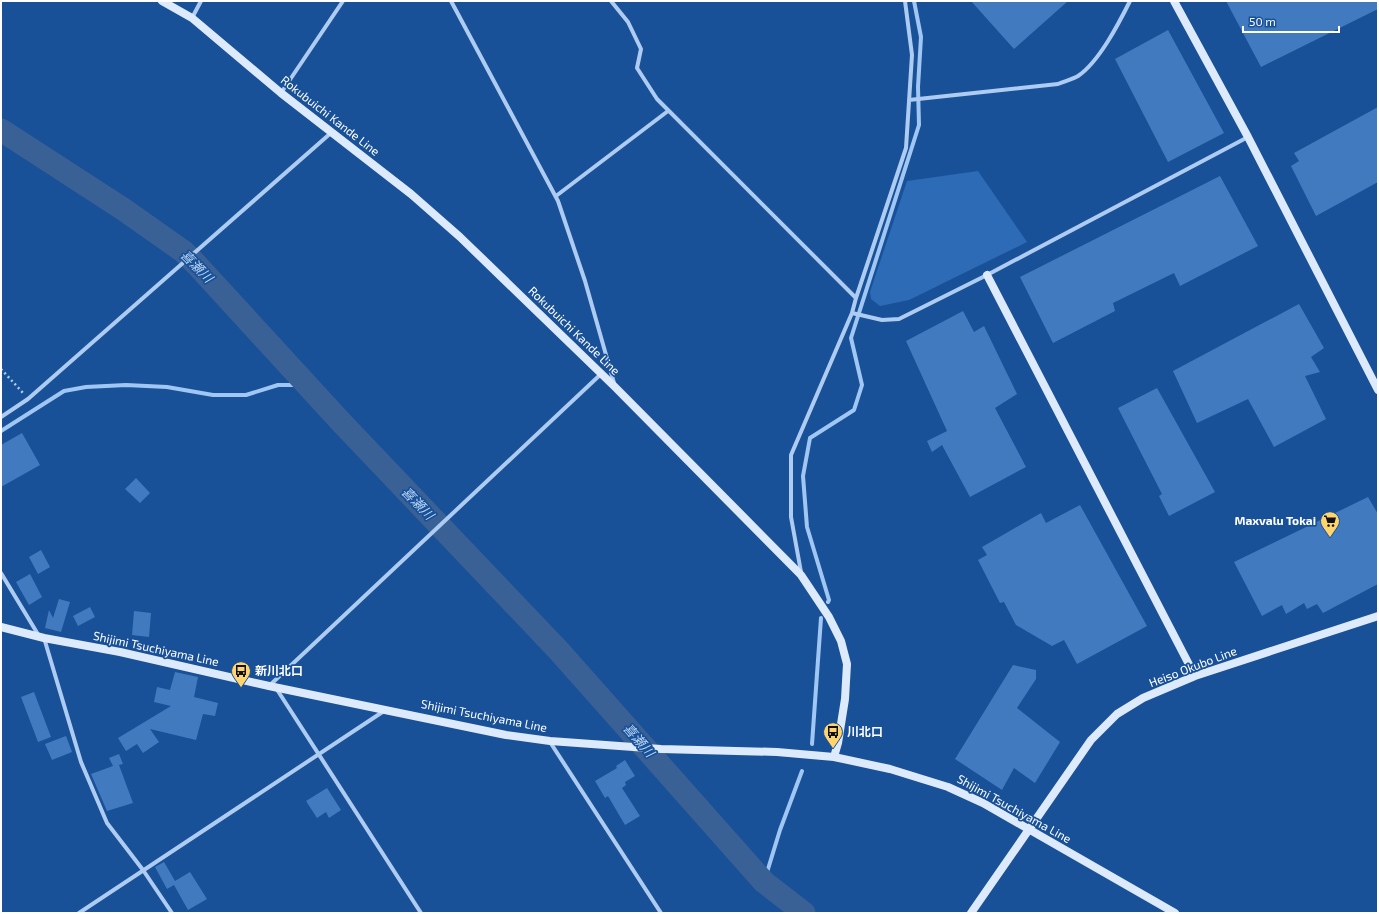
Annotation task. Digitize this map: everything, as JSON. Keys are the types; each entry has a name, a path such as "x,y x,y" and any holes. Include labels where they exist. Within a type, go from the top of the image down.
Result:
{"main road":[{"name":"Rokubuichi Kande Line","path":"162,1 192,18 280,93 411,194 460,237 602,374 802,575 829,617 841,641 847,664 845,699 834,758"},
{"path":"1174,1 1248,136 1378,390"},
{"path":"987,275 1194,676"},
{"name":"Heiso Okubo Line","path":"971,913 1091,740 1117,714 1143,698 1194,676 1340,630 1378,616"},
{"name":"Shijimi Tsuchiyama Line","path":"1,626 41,637 120,652 272,686 506,735 550,741 661,749 777,752 834,758 890,769 948,786 983,803 1176,913"}],"street":[{"path":"192,18 201,1"},
{"path":"280,93 343,1"},
{"path":"451,1 556,196 585,280 615,387"},
{"path":"610,1 628,22 641,49 637,68 657,99 856,298"},
{"path":"802,575 791,517 791,455 852,313 906,148 912,55 905,1"},
{"path":"909,100 1058,84 1078,76 1089,66 1116,29 1130,1"},
{"path":"556,196 668,110"},
{"path":"1,417 28,399 332,132"},
{"path":"852,313 882,320 899,319 987,275 1248,136"},
{"path":"421,913 272,686 450,516 602,374"},
{"path":"1,573 41,637 81,762 107,823 143,870 172,913"},
{"path":"79,913 317,754 386,710"},
{"path":"550,741 661,913"}],"path":[{"path":"1,369 28,399"}],"shaded area":[{"path":"978,171 1027,242 909,300 880,306 871,299 870,292 907,181"}],"building":[{"path":"971,1 1068,1 1014,49"},
{"path":"1226,1 1378,1 1378,9 1261,67"},
{"path":"1168,30 1224,133 1168,162 1115,59"},
{"path":"1378,107 1378,182 1316,216 1291,166 1299,161 1294,153"},
{"path":"1220,176 1258,246 1180,286 1174,273 1113,303 1115,311 1053,343 1020,277"},
{"path":"1299,304 1324,348 1311,357 1320,372 1305,376 1326,419 1274,447 1248,399 1197,423 1173,371"},
{"path":"963,311 974,332 984,326 1017,394 995,408 1026,467 970,497 942,445 932,452 927,441 947,431 906,341"},
{"path":"1157,388 1215,492 1169,516 1159,496 1162,494 1118,408"},
{"path":"22,433 40,465 1,487 1,445"},
{"path":"136,478 150,493 140,503 125,489"},
{"name":"Maxvalu Tokai","path":"1368,497 1378,514 1378,584 1323,613 1317,604 1307,609 1304,603 1286,614 1282,605 1262,616 1234,562"},
{"path":"1080,505 1147,626 1077,664 1064,640 1052,646 1016,625 1004,602 1000,603 978,560 987,555 982,547 1041,513 1046,523"},
{"path":"41,550 50,567 38,574 29,557"},
{"path":"30,574 42,597 29,605 16,582"},
{"path":"59,599 70,602 61,632 45,628 49,610 53,618"},
{"path":"90,607 95,617 78,626 73,616"},
{"path":"134,611 151,613 149,637 132,635"},
{"path":"1013,665 1036,670 1036,679 1017,708 1060,742 1035,783 1014,768 1002,790 955,759"},
{"path":"175,672 198,677 194,697 218,703 215,716 203,714 196,740 150,729 159,742 143,753 137,744 126,751 118,738 171,706 154,702 157,687 170,690"},
{"path":"34,692 51,737 38,742 21,697"},
{"path":"66,736 72,752 52,760 45,744"},
{"path":"119,754 123,764 119,765 133,803 107,811 91,774 113,766 109,758"},
{"path":"625,760 635,776 625,782 626,785 622,788 640,816 625,825 608,796 605,798 595,781 617,768 616,766"},
{"path":"327,788 341,810 329,818 326,812 317,818 306,801"},
{"path":"164,862 175,881 190,872 207,899 188,910 174,885 167,889 155,867"}],"waterway":[{"path":"828,602 829,600 807,527 803,476 810,438 854,410 862,385 851,338 919,125 918,87 921,37 914,1"},
{"name":"喜瀬川","path":"1,130 123,209 184,252 341,422 559,651 764,882 804,913"},
{"path":"1,431 64,391 86,387 126,385 167,387 213,395 246,395 278,385 307,385"},
{"path":"812,744 821,618"},
{"path":"764,882 780,830 802,771"}],"place":[{"name":"Maxvalu Tokai","path":"1330,538"},
{"name":"新川北口","path":"241,688"},
{"name":"川北口","path":"833,749"}]}
